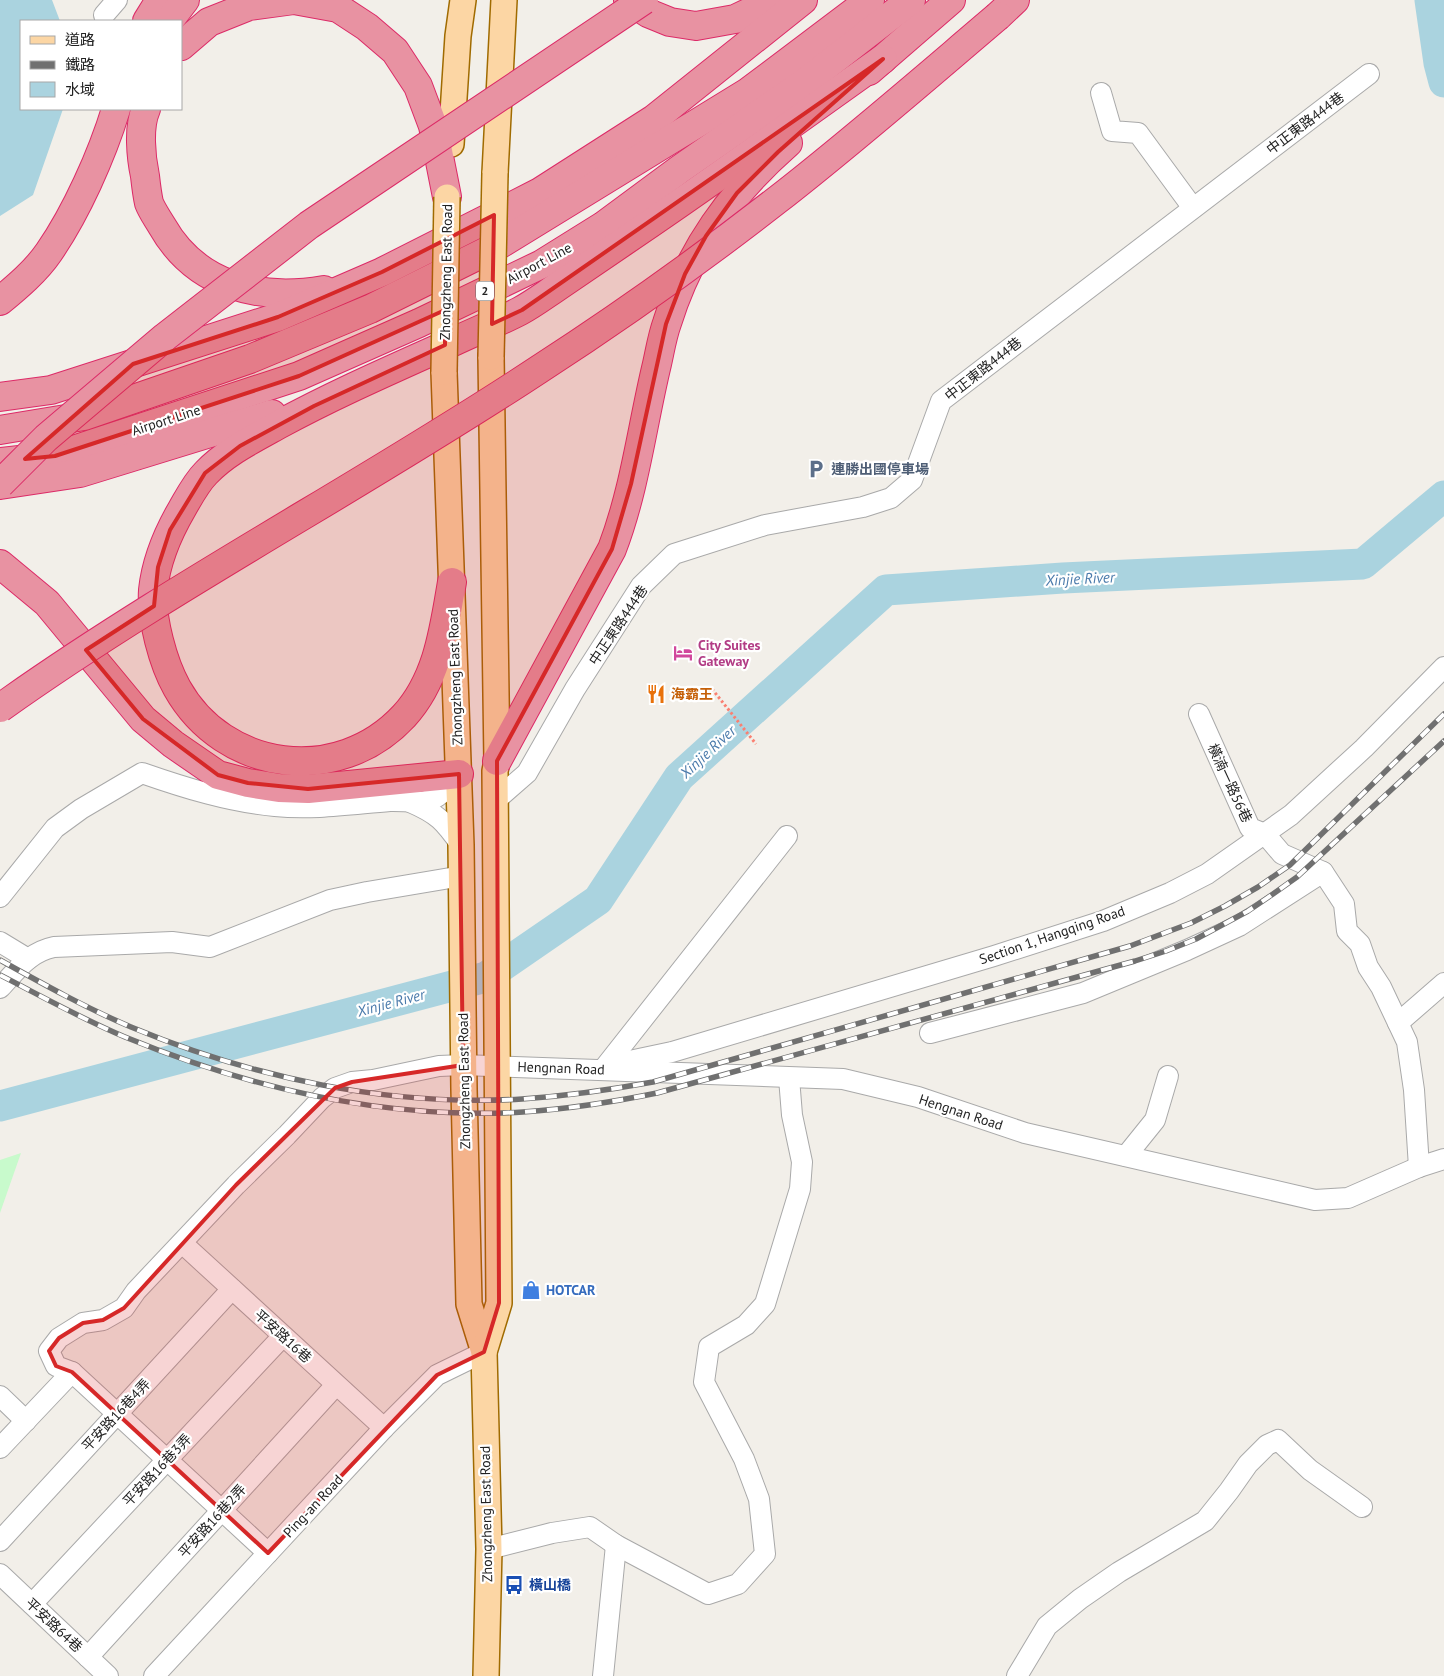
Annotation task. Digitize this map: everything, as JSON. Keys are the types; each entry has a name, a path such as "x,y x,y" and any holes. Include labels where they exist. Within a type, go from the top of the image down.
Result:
{"highway":[{"path":"148,20 160,0"},
{"path":"170,20 185,0"},
{"path":"182,45 209,22 249,6 294,0 338,8 367,27 395,51 418,86 433,126 447,197"},
{"path":"628,0 648,13 670,22 696,26 735,19 775,0"},
{"path":"0,485 46,438 165,337 309,225 644,0"},
{"path":"0,397 52,390 278,317 355,284 531,197 654,119 803,0"},
{"path":"0,430 93,413 250,359 370,309 497,246 748,92 870,0"},
{"name":"Airport Line","path":"0,462 55,456 299,376 419,323 542,264 604,226 680,169 804,83 911,0"},
{"path":"496,766 612,549 622,523 632,484 666,324 685,274 706,236 737,193 778,152 951,0"},
{"path":"0,708 131,620 260,540 415,450 654,292 777,200 884,114 1006,8"},
{"path":"452,582 442,639 433,669 418,697 404,716 374,742 343,756 307,762 278,761 240,748 218,736 186,704 170,675 158,637 153,592 158,567 170,530 189,496 206,473 240,446 314,406 522,310 652,222 883,58"},
{"path":"0,302 17,287 48,252 77,204 107,138 116,110"},
{"path":"146,110 143,116 141,157 150,204 167,234 182,253 197,267 220,281 251,291 276,293 310,292 355,284"},
{"path":"0,485 80,473 244,423 359,385"},
{"path":"0,564 47,603 143,719 173,744 218,775 248,783 279,788 308,789 459,774"}],"main road":[{"name":"Zhongzheng East Road","path":"463,0 458,36 447,197 444,372 462,876 463,1065 469,1304 484,1352 488,1549 486,1676"},
{"name":"Zhongzheng East Road","path":"484,1352 499,1302 499,1038 491,357 495,172 504,0"},
{"path":"459,774 496,766"}],"street":[{"name":"中正東路444巷","path":"496,800 527,773 575,689 641,586 674,554 766,525 863,507 891,498 912,480 941,401 1369,74"},
{"path":"1101,93 1112,131 1138,133 1193,208"},
{"name":"Section 1, Hangqing Road","path":"597,1068 672,1052 994,956 1103,921 1170,893 1207,874 1291,815 1364,748 1444,667"},
{"name":"橫湳一路56巷","path":"1199,714 1250,828 1265,834 1282,854 1323,872"},
{"path":"0,898 55,828 80,809 142,773 178,786 216,796 277,806 315,806 396,800 424,801 438,797 459,774"},
{"path":"410,802 429,810 445,824 461,846"},
{"path":"597,1068 787,836"},
{"path":"930,1033 1083,992 1239,926 1323,872 1344,904 1347,931 1360,944 1368,967 1382,987 1407,1042 1413,1080 1419,1167"},
{"path":"0,988 36,952 54,947 172,942 210,947 222,944 330,900 462,876"},
{"path":"0,942 28,959"},
{"path":"1398,1023 1444,983"},
{"name":"Hengnan Road","path":"72,1372 56,1366 49,1351 59,1338 83,1323 103,1320 124,1308 136,1291 322,1098 335,1088 352,1082 373,1080 439,1066 597,1068 843,1079 918,1097 1024,1133 1315,1200 1348,1198 1419,1167 1444,1159"},
{"path":"1126,1156 1155,1120 1168,1076"},
{"path":"488,1549 552,1533 590,1527 616,1545 708,1594 738,1584 765,1554 759,1499 744,1459 704,1382 709,1347 746,1325 765,1304 800,1189 802,1162 792,1115 789,1078"},
{"name":"平安路16巷","path":"182,1243 384,1428"},
{"name":"平安路16巷4弄","path":"0,1541 232,1289"},
{"name":"平安路16巷3弄","path":"32,1604 283,1336"},
{"name":"Ping-an Road","path":"154,1676 384,1428 436,1375 484,1352"},
{"path":"0,1448 72,1372 268,1553"},
{"name":"平安路16巷2弄","path":"88,1657 336,1384"},
{"path":"0,1396 26,1421"},
{"path":"1017,1676 1047,1626 1080,1599 1119,1572 1205,1521 1229,1492 1248,1464 1267,1445 1278,1440 1310,1470 1362,1507"},
{"path":"603,1676 616,1545"},
{"name":"平安路64巷","path":"0,1574 108,1676"}],"path":[{"path":"712,689 756,744"}],"highlighted area":[{"path":"883,59 778,152 737,193 706,236 685,274 666,324 631,484 612,549 497,761 499,1303 484,1352 437,1375 268,1553 72,1372 56,1366 49,1351 59,1338 83,1323 103,1320 124,1308 236,1185 335,1088 352,1082 463,1065 459,774 308,789 248,783 218,775 143,719 86,650 154,606 158,567 170,530 205,473 240,446 314,406 445,345 445,310 299,376 55,456 25,459 133,364 278,317 382,272 494,215 492,324 522,310"}],"green space":[{"path":"21,1153 0,1213 0,1160"}],"water":[{"path":"0,0 52,0 60,20 20,20 20,110 63,110 33,195 0,216"}],"waterway":[{"name":"Xinjie River","path":"1430,0 1439,63 1444,82"},
{"name":"Xinjie River","path":"0,1106 486,977 598,900 679,777 886,590 1063,578 1363,564 1444,496"}],"railway":[{"path":"0,960 81,1004 131,1027 225,1061 323,1085 372,1093 472,1100 522,1099 637,1085 1130,946 1191,923 1258,887 1290,865 1444,714"},
{"path":"0,975 93,1023 125,1037 221,1072 270,1086 320,1097 420,1111 471,1113 540,1111 607,1102 657,1093 1135,961 1196,939 1248,911 1297,877 1444,741"}],"place":[{"name":"連勝出國停車場","path":"816,469"},
{"name":"City Suites Gateway","path":"683,653"},
{"name":"海霸王","path":"656,694"},
{"name":"HOTCAR","path":"531,1290"},
{"name":"橫山橋","path":"514,1585"}]}
